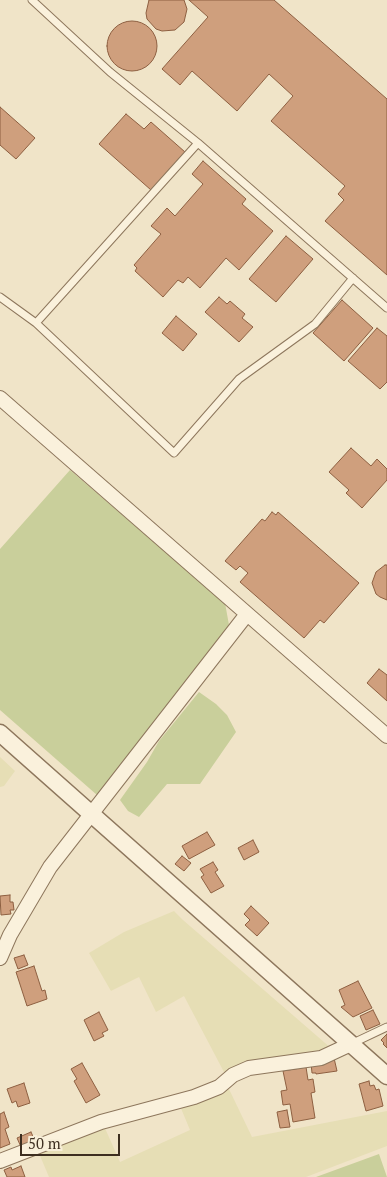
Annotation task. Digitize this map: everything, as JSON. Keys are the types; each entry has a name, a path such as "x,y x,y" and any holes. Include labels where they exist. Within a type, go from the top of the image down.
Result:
{"street":[{"path":"0,398 387,736"},
{"path":"0,958 10,935 45,874 248,614"},
{"path":"0,733 387,1076"},
{"path":"0,1161 101,1122 194,1097 219,1087 233,1075 249,1068 321,1058 351,1044"}],"lane":[{"path":"32,0 110,72 198,143 387,308"},
{"path":"36,323 198,143"},
{"path":"0,297 36,323 174,453 239,379 315,324 353,278"},
{"path":"351,1044 387,1027"}],"shaded area":[{"path":"0,757 15,771 4,786 0,787"},
{"path":"174,911 332,1049 225,1074 184,996 156,1012 139,977 111,991 89,953 124,932"},
{"path":"228,1087 252,1137 387,1111 387,1146 306,1177 49,1177 38,1151 104,1126 120,1162 190,1130 180,1106"}],"green space":[{"path":"70,470 225,603 229,625 97,795 0,710 0,549"},
{"path":"199,692 216,704 227,715 236,732 200,784 167,784 139,817 128,811 120,800 147,762 159,741"},
{"path":"379,1154 387,1177 316,1177"}],"building":[{"path":"149,0 184,0 187,9 184,22 175,30 162,31 156,29 147,19 146,13"},
{"path":"189,0 274,0 387,99 387,275 325,221 344,200 338,194 345,186 271,121 293,96 269,74 237,111 192,71 180,85 162,69 208,17"},
{"path":"132,21 142,23 150,28 155,36 157,46 155,56 150,64 142,69 132,71 122,69 114,64 109,56 107,46 109,36 114,28 122,23"},
{"path":"0,107 35,138 16,159 0,145"},
{"path":"126,114 144,129 151,122 185,152 151,190 99,144"},
{"path":"203,161 246,199 242,204 273,231 239,270 226,258 200,288 188,277 183,283 178,280 163,297 135,271 137,268 134,265 161,234 151,226 167,208 175,216 203,184 192,174"},
{"path":"286,236 313,259 276,302 249,279"},
{"path":"219,297 227,304 230,301 245,314 242,318 253,327 239,342 205,312"},
{"path":"342,300 373,328 344,361 313,333"},
{"path":"176,316 197,334 183,351 162,333"},
{"path":"377,328 387,336 387,382 380,389 348,361"},
{"path":"351,448 371,466 377,459 387,469 387,480 362,508 346,493 349,490 329,472"},
{"path":"272,512 276,515 278,512 359,583 324,623 320,620 304,638 240,582 248,573 240,566 236,570 225,561 262,519 265,521"},
{"path":"387,565 387,600 376,594 372,583 376,572"},
{"path":"379,669 387,675 387,701 367,683"},
{"path":"207,832 215,845 189,859 182,846"},
{"path":"253,840 259,852 244,860 238,848"},
{"path":"182,856 191,863 184,871 175,864"},
{"path":"213,862 218,870 215,872 224,886 211,893 201,877 204,875 200,869"},
{"path":"10,895 10,902 13,902 14,910 10,910 11,914 1,915 0,896"},
{"path":"251,906 269,923 257,936 245,925 250,920 244,914"},
{"path":"24,955 28,965 18,969 14,958"},
{"path":"34,966 42,991 45,990 47,999 27,1006 16,972"},
{"path":"358,981 372,1008 353,1017 341,1007 345,1005 339,990"},
{"path":"373,1010 380,1024 366,1030 360,1016"},
{"path":"99,1012 108,1030 102,1033 104,1036 94,1041 84,1020"},
{"path":"387,1034 387,1048 381,1040"},
{"path":"334,1058 337,1071 312,1073 311,1063"},
{"path":"82,1063 100,1095 86,1103 74,1081 77,1079 71,1069"},
{"path":"306,1067 308,1080 313,1079 315,1092 311,1093 315,1118 293,1122 290,1104 283,1105 281,1091 287,1090 283,1071"},
{"path":"369,1081 370,1086 374,1085 376,1090 379,1089 383,1106 366,1111 359,1084"},
{"path":"24,1083 30,1103 18,1107 16,1101 12,1103 7,1089"},
{"path":"287,1110 290,1127 280,1128 277,1112"},
{"path":"4,1112 9,1127 5,1129 10,1144 0,1148 0,1114"},
{"path":"31,1132 35,1141 21,1147 17,1138"},
{"path":"21,1166 25,1177 7,1177 4,1170 11,1167 12,1170"}]}
